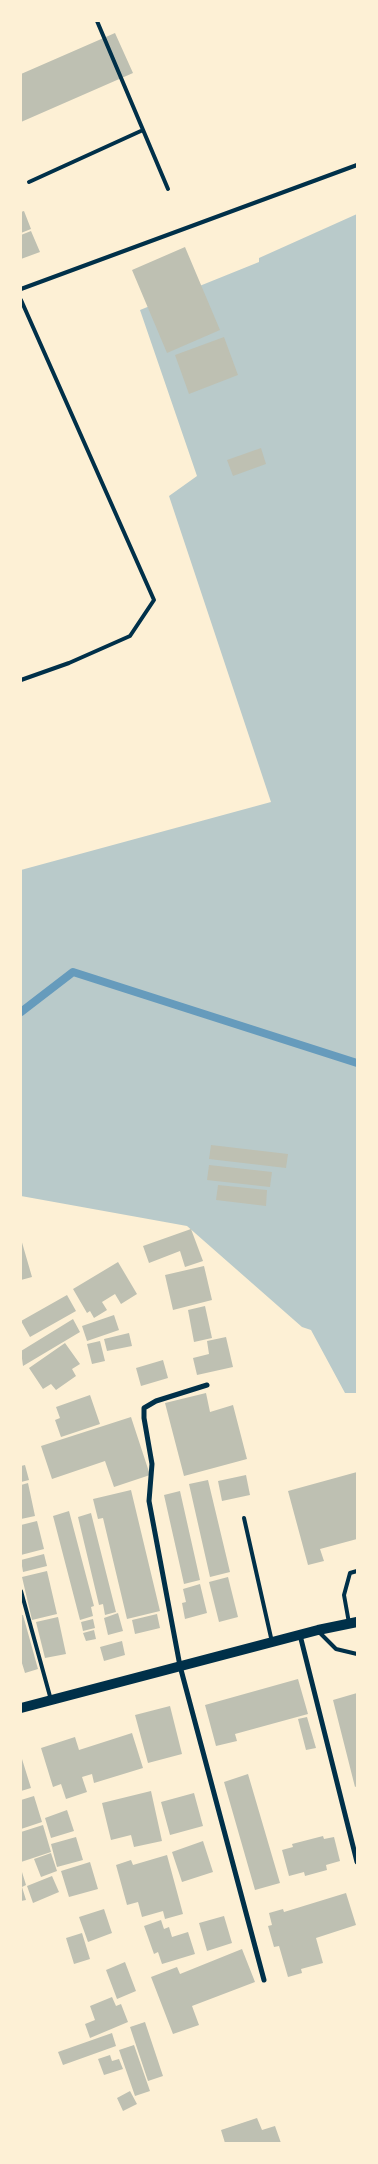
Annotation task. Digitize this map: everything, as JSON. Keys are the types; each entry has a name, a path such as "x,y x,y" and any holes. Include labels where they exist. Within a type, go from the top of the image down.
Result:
{"main road":[{"path":"21,1708 318,1630 353,1623"}],"street":[{"path":"207,1385 156,1401 144,1408 152,1464 149,1501 180,1666 264,1980"},
{"path":"300,1635 357,1862"}],"lane":[{"path":"97,21 168,189"},
{"path":"29,182 143,130"},
{"path":"21,289 357,165"},
{"path":"21,300 154,600 130,636 69,663 21,680"},
{"path":"244,1518 272,1642"},
{"path":"353,1623 344,1595 350,1573 357,1571"},
{"path":"21,1591 50,1700"},
{"path":"318,1630 336,1649 357,1654"}],"shaded area":[{"path":"357,214 357,1393 345,1393 311,1330 302,1327 187,1226 21,1196 21,870 271,802 169,496 197,476 140,310 259,262 259,258"}],"building":[{"path":"115,33 133,73 21,122 21,74"},
{"path":"24,211 31,229 21,233 21,212"},
{"path":"31,231 40,252 21,259 21,235"},
{"path":"185,247 220,330 167,353 132,270"},
{"path":"224,337 238,375 189,394 175,355"},
{"path":"261,448 266,464 233,476 227,460"},
{"path":"211,1145 288,1154 286,1168 209,1159"},
{"path":"209,1165 272,1172 270,1187 207,1180"},
{"path":"218,1185 267,1190 266,1206 216,1200"},
{"path":"191,1229 203,1261 185,1267 180,1251 149,1263 143,1246"},
{"path":"21,1239 32,1277 21,1280"},
{"path":"118,1262 137,1294 121,1304 115,1294 102,1302 107,1310 94,1318 90,1311 87,1313 73,1289"},
{"path":"204,1266 212,1300 173,1310 165,1275"},
{"path":"67,1295 76,1311 30,1337 21,1321"},
{"path":"205,1306 212,1338 194,1342 188,1310"},
{"path":"114,1315 119,1330 87,1341 82,1326"},
{"path":"73,1319 80,1332 23,1366 21,1351"},
{"path":"129,1333 132,1346 107,1351 104,1339"},
{"path":"226,1337 233,1367 197,1375 193,1358 209,1354 207,1341"},
{"path":"100,1341 105,1361 92,1364 87,1344"},
{"path":"65,1343 80,1364 72,1369 76,1376 56,1390 51,1384 43,1389 29,1368"},
{"path":"163,1360 168,1378 141,1386 136,1368"},
{"path":"206,1393 210,1412 233,1405 247,1459 184,1476 165,1403"},
{"path":"90,1395 100,1424 61,1437 55,1420 60,1418 56,1407"},
{"path":"131,1417 150,1475 114,1487 105,1461 52,1479 41,1446"},
{"path":"25,1465 29,1480 21,1482 21,1466"},
{"path":"357,1472 357,1539 320,1549 324,1561 308,1565 288,1491"},
{"path":"246,1475 250,1495 222,1501 218,1481"},
{"path":"208,1480 230,1572 210,1577 189,1484"},
{"path":"28,1483 35,1516 21,1519 21,1485"},
{"path":"131,1490 160,1611 127,1619 103,1518 98,1519 93,1499"},
{"path":"180,1491 200,1580 184,1584 164,1495"},
{"path":"69,1511 94,1606 91,1607 93,1616 80,1620 53,1516"},
{"path":"91,1513 116,1612 105,1615 103,1604 99,1605 78,1517"},
{"path":"37,1521 44,1549 21,1555 21,1525"},
{"path":"44,1554 47,1566 23,1572 21,1560"},
{"path":"47,1571 57,1614 32,1620 22,1577"},
{"path":"228,1577 238,1617 219,1622 209,1582"},
{"path":"200,1584 207,1613 185,1619 182,1603 186,1602 183,1589"},
{"path":"118,1613 123,1631 108,1635 104,1618"},
{"path":"157,1614 160,1628 135,1634 132,1620"},
{"path":"21,1615 23,1615 38,1669 25,1673 21,1660"},
{"path":"58,1617 66,1654 45,1658 36,1622"},
{"path":"93,1619 95,1628 83,1631 81,1622"},
{"path":"94,1630 96,1639 86,1641 83,1633"},
{"path":"122,1641 125,1655 104,1661 100,1647"},
{"path":"298,1679 308,1714 235,1734 237,1741 216,1746 205,1705"},
{"path":"357,1693 357,1786 355,1787 333,1700"},
{"path":"170,1706 182,1754 148,1763 135,1715"},
{"path":"307,1717 316,1748 306,1750 298,1719"},
{"path":"132,1733 143,1768 94,1783 92,1774 82,1777 87,1792 66,1799 61,1784 53,1787 41,1748 75,1737 79,1750"},
{"path":"21,1760 31,1788 21,1791"},
{"path":"248,1774 280,1883 255,1890 224,1782"},
{"path":"151,1791 162,1841 134,1847 131,1835 111,1840 102,1803"},
{"path":"194,1793 203,1826 170,1835 161,1802"},
{"path":"34,1796 42,1822 21,1829 21,1800"},
{"path":"67,1810 74,1831 51,1838 45,1818"},
{"path":"43,1825 51,1852 21,1862 21,1832"},
{"path":"323,1836 324,1839 334,1837 340,1861 326,1865 327,1870 305,1876 304,1872 289,1876 282,1850 293,1847 292,1844"},
{"path":"76,1837 83,1860 57,1867 51,1844"},
{"path":"203,1841 213,1872 182,1882 172,1852"},
{"path":"51,1853 57,1871 41,1877 34,1859"},
{"path":"167,1855 183,1914 165,1919 163,1911 142,1917 138,1902 127,1905 116,1865 131,1860 133,1865"},
{"path":"90,1862 98,1889 69,1897 61,1871"},
{"path":"22,1872 26,1885 22,1887 26,1900 21,1901"},
{"path":"52,1876 59,1892 33,1903 27,1886"},
{"path":"346,1893 356,1925 316,1938 323,1963 301,1969 302,1973 288,1977 279,1946 274,1947 268,1926 272,1925 269,1913 283,1909 284,1912"},
{"path":"104,1909 112,1933 88,1942 79,1917"},
{"path":"224,1916 232,1943 207,1951 199,1923"},
{"path":"161,1920 164,1929 169,1927 172,1937 188,1932 195,1954 162,1964 158,1952 154,1954 144,1926"},
{"path":"82,1933 90,1959 74,1964 66,1938"},
{"path":"242,1949 255,1982 192,2006 199,2025 173,2034 151,1977 177,1967 180,1974"},
{"path":"125,1962 136,1991 117,1999 106,1970"},
{"path":"112,1997 116,2006 121,2004 128,2022 90,2038 85,2024 95,2020 90,2006"},
{"path":"145,2022 163,2076 148,2081 130,2027"},
{"path":"112,2033 116,2046 63,2065 58,2052"},
{"path":"134,2045 150,2091 135,2096 119,2050"},
{"path":"110,2055 112,2061 119,2059 123,2069 104,2075 98,2059"},
{"path":"130,2091 137,2104 123,2111 117,2098"},
{"path":"257,2118 262,2130 275,2126 281,2143 225,2143 221,2130"}],"waterway":[{"path":"21,1012 73,972 357,1063"}]}
